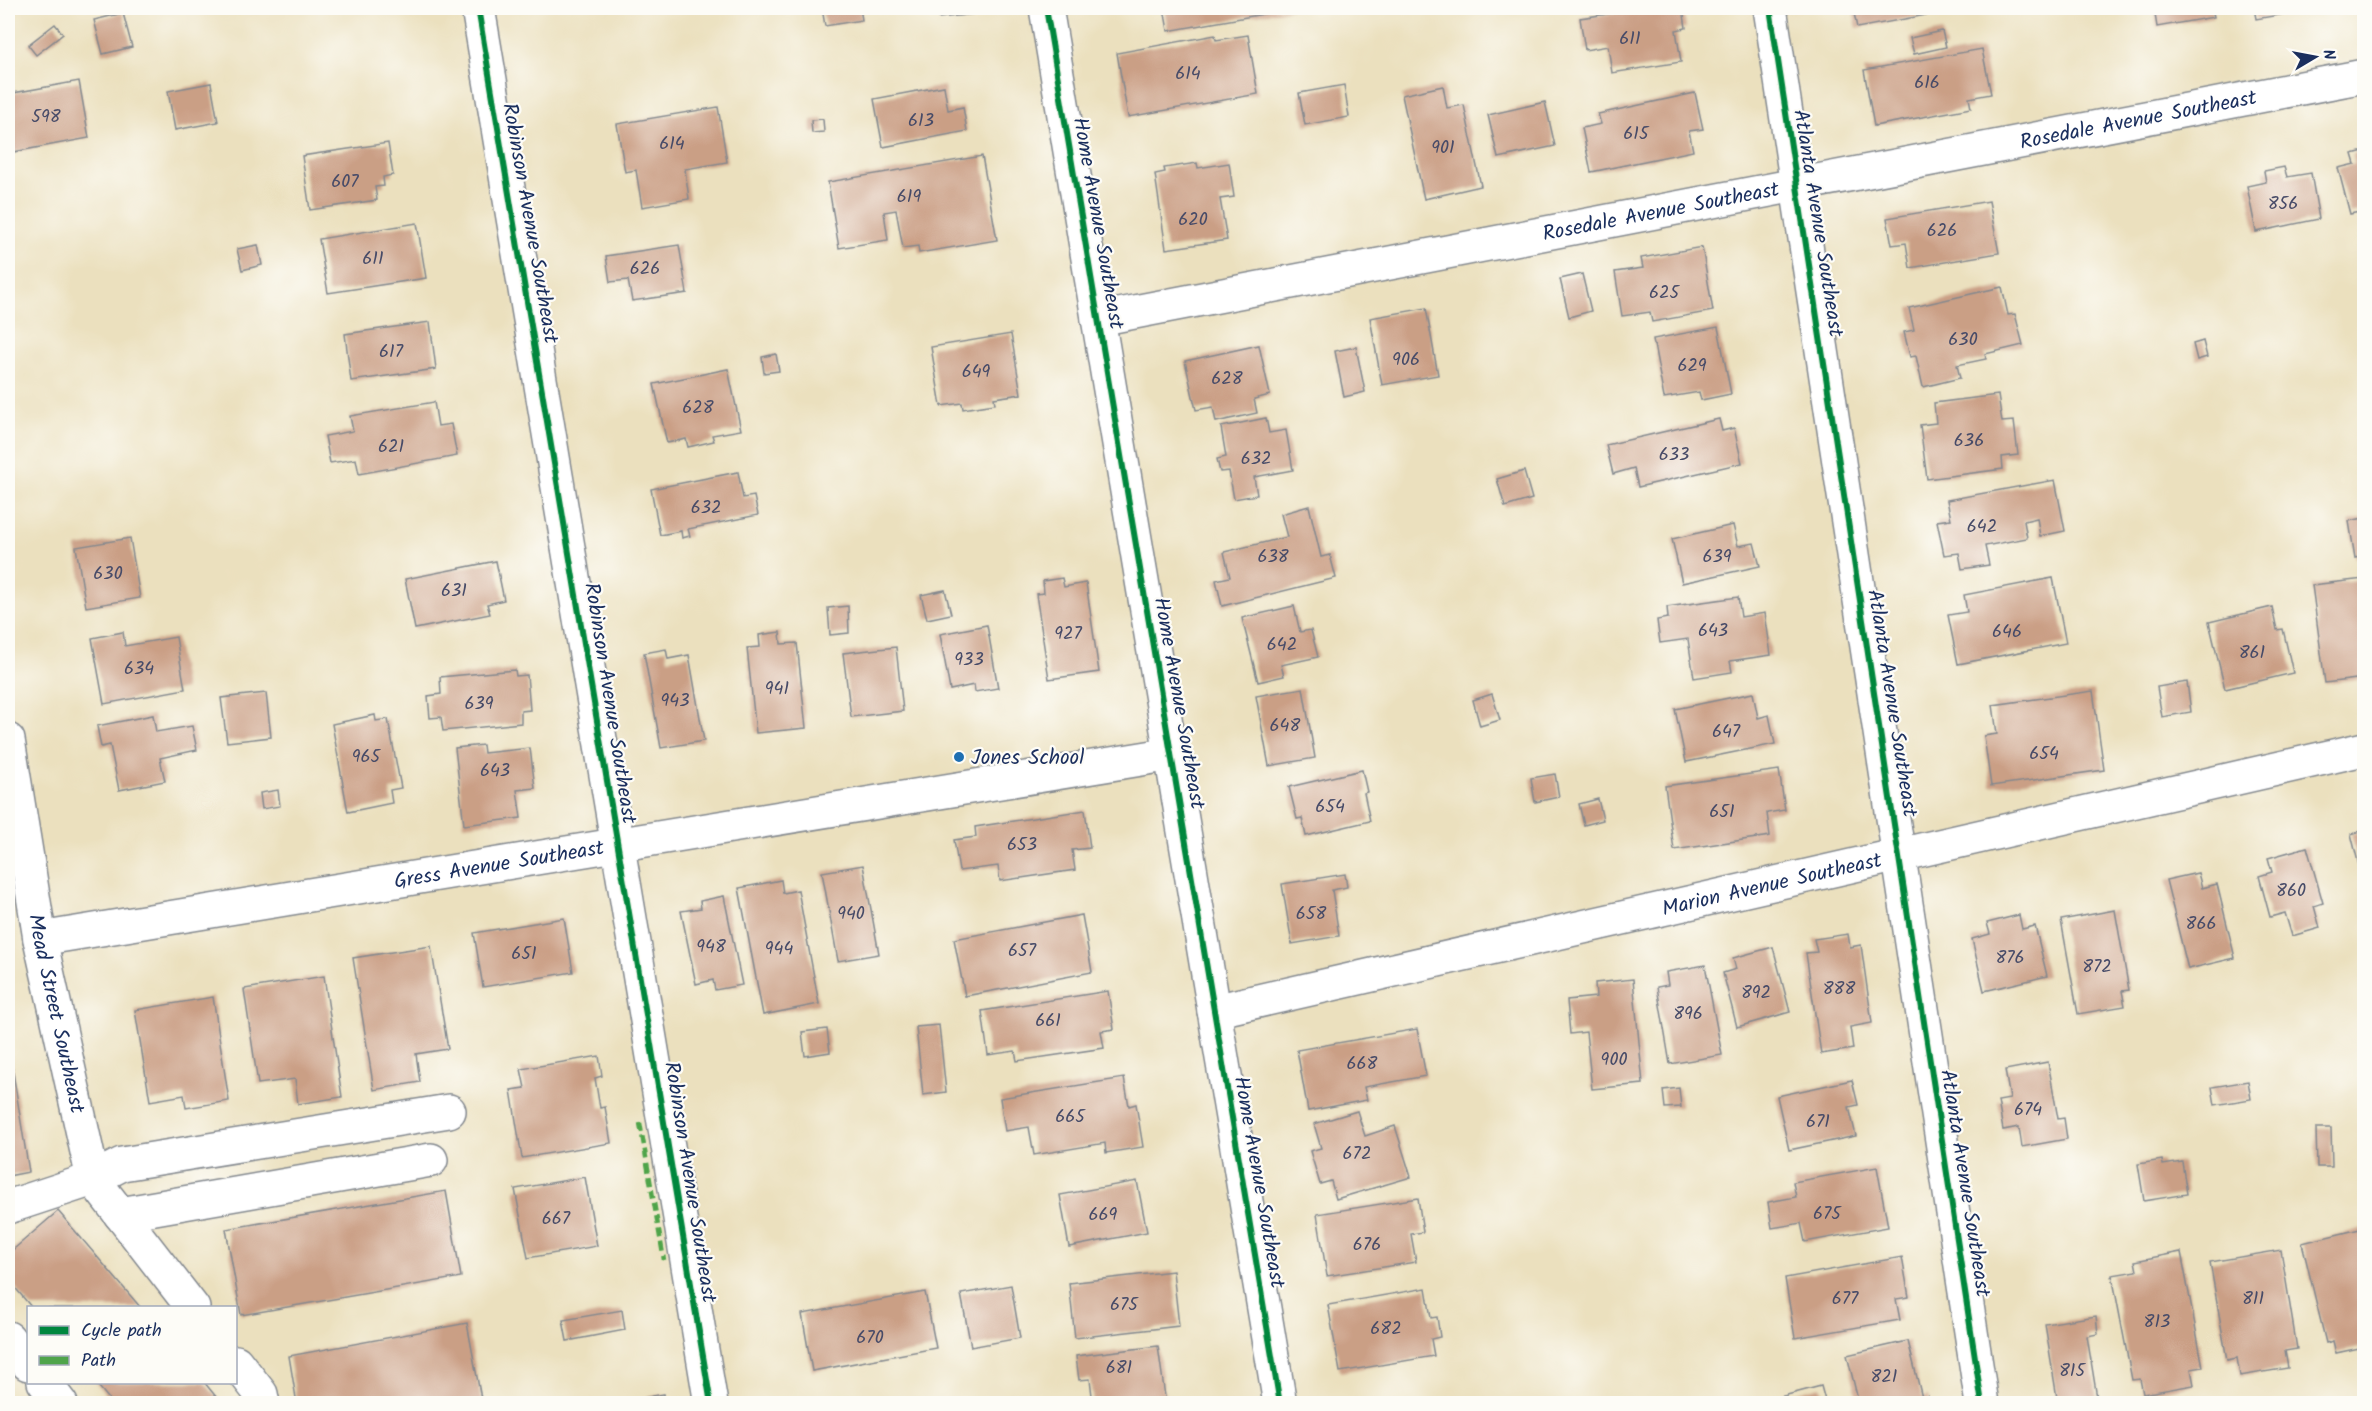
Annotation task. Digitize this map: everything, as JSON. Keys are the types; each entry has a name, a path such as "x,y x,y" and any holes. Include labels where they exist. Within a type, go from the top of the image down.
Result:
{"street":[{"name":"Robinson Avenue Southeast","path":"478,8 711,1404"},
{"name":"Home Avenue Southeast","path":"1046,8 1280,1404"},
{"name":"Atlanta Avenue Southeast","path":"1770,8 1982,1404"},
{"name":"Rosedale Avenue Southeast","path":"1098,319 2364,76"},
{"name":"Mead Street Southeast","path":"8,740 40,939 93,1179 191,1306"},
{"name":"Marion Avenue Southeast","path":"1214,1011 2364,749"},
{"name":"Gress Avenue Southeast","path":"40,939 1172,754"},
{"path":"8,1207 93,1179 122,1164 449,1111"},
{"path":"120,1214 431,1161"},
{"path":"8,1338 27,1363"},
{"path":"237,1363 261,1394 263,1404"},
{"path":"45,1384 61,1404"}],"building":[{"path":"822,8 860,8 862,20 825,26"},
{"path":"937,8 1014,8 1014,10 938,18"},
{"path":"1164,8 1291,8 1291,9 1168,31"},
{"path":"1649,8 1683,8 1686,28 1676,30 1681,62 1612,73 1608,46 1585,50 1580,18"},
{"path":"1853,8 1936,8 1937,13 1857,28"},
{"path":"2154,8 2212,8 2214,17 2157,27"},
{"path":"2254,8 2313,8 2313,9 2256,19"},
{"path":"123,13 132,47 103,54 94,20"},
{"path":"55,24 63,34 36,55 28,45"},
{"path":"1942,31 1946,47 1914,54 1910,38"},
{"path":"1215,35 1216,40 1248,35 1258,94 1128,117 1117,53"},
{"path":"1982,49 1991,94 1969,98 1971,108 1874,126 1864,70"},
{"path":"79,81 89,138 8,153 8,94"},
{"path":"211,83 218,122 175,130 168,91"},
{"path":"1344,85 1349,117 1305,125 1299,93"},
{"path":"944,86 948,110 963,107 967,131 883,147 874,99"},
{"path":"1443,86 1447,108 1464,105 1481,186 1424,199 1402,95"},
{"path":"1695,93 1703,129 1689,131 1693,151 1591,172 1582,128 1601,124 1598,114"},
{"path":"1545,102 1555,146 1498,158 1488,115"},
{"path":"718,107 727,162 685,169 689,199 642,207 636,170 625,172 617,124"},
{"path":"823,119 824,132 812,133 811,120"},
{"path":"388,143 393,175 383,177 384,186 375,187 377,200 310,210 302,156"},
{"path":"2364,151 2364,211 2350,214 2338,168 2355,164 2352,154"},
{"path":"982,156 997,240 919,253 918,246 903,248 896,210 884,212 888,240 839,248 828,182"},
{"path":"1197,163 1198,168 1229,163 1234,197 1220,199 1227,240 1166,249 1155,174 1165,172 1164,168"},
{"path":"2284,167 2287,177 2311,173 2319,219 2256,232 2247,186 2266,182 2264,171"},
{"path":"1989,201 1999,253 1910,268 1906,243 1892,245 1887,218"},
{"path":"417,223 426,278 328,293 319,239"},
{"path":"258,245 262,265 242,270 237,249"},
{"path":"679,245 687,293 632,301 628,280 610,282 606,256"},
{"path":"1702,247 1713,311 1652,322 1650,312 1622,316 1615,272 1643,268 1641,258"},
{"path":"1582,274 1591,311 1569,317 1560,279"},
{"path":"2002,287 2008,315 2015,314 2023,345 1985,354 1986,359 1957,365 1960,378 1923,387 1916,356 1910,357 1904,332 1914,330 1909,308"},
{"path":"1426,308 1438,375 1382,385 1370,318"},
{"path":"430,322 436,369 351,381 345,334"},
{"path":"1718,327 1731,394 1701,400 1699,392 1664,398 1653,339"},
{"path":"1011,334 1021,394 994,398 995,404 963,409 962,403 941,406 931,347"},
{"path":"2203,341 2207,357 2197,360 2193,344"},
{"path":"1259,345 1270,395 1254,399 1257,413 1216,422 1213,407 1196,410 1185,361"},
{"path":"1356,347 1365,392 1344,397 1335,351"},
{"path":"776,354 779,371 764,373 762,357"},
{"path":"728,369 741,430 712,435 714,441 688,447 686,439 667,443 654,384"},
{"path":"1998,395 2002,422 2014,421 2018,455 2002,457 2003,469 1927,479 1920,425 1936,423 1934,403"},
{"path":"434,402 438,426 451,424 457,456 359,474 356,459 330,463 325,436 353,431 350,416"},
{"path":"1266,418 1269,433 1286,430 1293,470 1254,477 1257,495 1234,499 1229,471 1220,472 1217,459 1226,457 1221,427"},
{"path":"1719,419 1722,431 1734,428 1742,463 1638,487 1634,468 1613,474 1606,445"},
{"path":"1524,471 1532,499 1505,507 1497,479"},
{"path":"738,472 743,498 754,496 758,515 688,529 690,536 682,538 681,531 660,535 651,489"},
{"path":"2055,480 2065,531 2040,536 2037,518 2024,521 2027,538 1985,546 1989,565 1962,569 1959,553 1944,555 1937,521 1951,519 1947,500"},
{"path":"1309,506 1321,557 1330,555 1336,578 1222,606 1216,580 1230,577 1224,552 1287,537 1281,514"},
{"path":"2364,518 2364,556 2355,558 2349,521"},
{"path":"1733,525 1738,546 1754,543 1760,566 1682,583 1672,539"},
{"path":"130,538 140,598 86,607 76,547"},
{"path":"496,561 504,600 487,604 490,614 415,629 405,579"},
{"path":"1062,578 1064,587 1086,583 1099,672 1049,679 1036,594 1044,593 1043,581"},
{"path":"2053,578 2066,643 1958,664 1948,615 1967,612 1964,595"},
{"path":"2364,579 2364,678 2325,683 2312,585"},
{"path":"945,590 951,614 927,619 921,595"},
{"path":"1738,597 1741,617 1765,613 1771,655 1730,661 1732,672 1694,678 1688,639 1660,643 1657,620 1668,618 1667,607"},
{"path":"848,606 849,633 830,635 828,608"},
{"path":"1294,606 1300,632 1311,630 1318,657 1281,665 1284,676 1258,682 1242,618"},
{"path":"2272,607 2277,630 2283,629 2293,673 2225,689 2209,622"},
{"path":"987,625 998,688 975,692 974,685 950,690 940,634"},
{"path":"123,632 125,646 176,637 185,689 104,704 92,638"},
{"path":"780,632 781,644 797,643 806,728 756,733 747,648 760,647 759,635"},
{"path":"896,647 903,711 851,717 843,653"},
{"path":"666,649 668,659 689,655 704,741 661,748 644,653"},
{"path":"515,670 516,676 527,675 530,710 521,711 521,723 443,731 441,717 430,718 428,696 441,694 440,677"},
{"path":"2187,682 2191,712 2162,717 2157,687"},
{"path":"1303,688 1315,758 1269,766 1256,696"},
{"path":"2093,691 2104,770 1991,786 1984,736 1997,734 1993,705"},
{"path":"266,693 271,737 227,742 221,698"},
{"path":"1753,693 1758,718 1769,715 1775,744 1686,762 1675,709"},
{"path":"1492,694 1500,720 1480,726 1473,700"},
{"path":"153,715 156,732 192,726 197,750 160,758 165,781 119,790 110,745 101,747 97,726"},
{"path":"375,715 376,721 388,719 401,788 390,790 392,803 348,812 332,724"},
{"path":"483,745 484,753 530,748 535,788 517,790 521,818 464,825 455,748"},
{"path":"1362,770 1370,821 1306,836 1302,818 1297,819 1289,787"},
{"path":"1779,770 1785,810 1767,813 1770,836 1674,850 1665,786"},
{"path":"1555,774 1559,797 1535,802 1531,778"},
{"path":"278,790 280,806 262,809 260,793"},
{"path":"1598,799 1603,820 1584,825 1579,804"},
{"path":"1085,810 1090,848 1072,850 1075,870 1000,881 998,866 959,871 954,840 976,837 975,827"},
{"path":"2364,830 2364,886 2351,834"},
{"path":"2307,847 2323,903 2314,906 2320,928 2292,936 2285,913 2270,917 2259,876 2272,872 2268,858"},
{"path":"863,865 879,954 838,961 822,872"},
{"path":"2198,873 2202,888 2217,884 2235,958 2188,969 2166,880"},
{"path":"1345,874 1347,887 1332,890 1339,936 1292,944 1282,884"},
{"path":"781,880 783,893 798,890 819,1004 763,1015 739,888"},
{"path":"724,896 742,985 715,990 713,980 696,984 681,911 701,908 700,901"},
{"path":"2115,910 2129,990 2122,991 2125,1006 2078,1014 2061,920"},
{"path":"1082,915 1092,972 965,996 954,939"},
{"path":"2019,915 2022,929 2035,926 2047,976 1984,991 1972,939 1990,934 1987,923"},
{"path":"564,918 573,972 483,987 474,933"},
{"path":"1848,934 1850,947 1861,945 1872,1023 1850,1027 1853,1049 1821,1054 1806,953 1817,952 1814,939"},
{"path":"431,946 448,1049 416,1054 420,1082 374,1090 353,958"},
{"path":"1773,947 1790,1012 1737,1027 1723,973 1736,969 1733,958"},
{"path":"1705,965 1722,1055 1670,1064 1657,987 1668,985 1666,972"},
{"path":"324,976 342,1097 298,1104 295,1079 258,1084 244,989"},
{"path":"1633,979 1643,1084 1592,1089 1586,1032 1570,1034 1567,1000 1596,997 1595,983"},
{"path":"1108,991 1114,1029 1101,1031 1104,1048 1017,1061 1015,1051 988,1055 982,1011"},
{"path":"213,997 229,1101 186,1108 184,1095 150,1101 135,1010"},
{"path":"939,1025 946,1092 923,1095 916,1027"},
{"path":"827,1029 830,1052 805,1056 802,1032"},
{"path":"1417,1029 1426,1076 1364,1087 1367,1100 1308,1111 1297,1050"},
{"path":"8,1041 29,1172 8,1176"},
{"path":"599,1056 602,1076 595,1078 600,1108 605,1107 611,1143 522,1158 511,1090 525,1088 521,1069"},
{"path":"2048,1062 2058,1119 2064,1118 2067,1139 2022,1147 2019,1127 2003,1130 1998,1101 2010,1099 2005,1070"},
{"path":"1124,1078 1129,1106 1136,1104 1143,1147 1106,1153 1105,1143 1034,1155 1029,1127 1005,1131 1000,1098"},
{"path":"1852,1080 1858,1105 1849,1107 1856,1136 1789,1150 1777,1096"},
{"path":"2248,1081 2251,1099 2215,1105 2212,1087"},
{"path":"1679,1088 1681,1107 1665,1108 1663,1090"},
{"path":"1357,1111 1365,1136 1395,1126 1411,1177 1336,1199 1331,1181 1320,1184 1310,1151 1321,1148 1314,1124"},
{"path":"2316,1128 2331,1128 2332,1167 2317,1167"},
{"path":"2162,1160 2163,1165 2182,1162 2187,1194 2144,1201 2138,1164"},
{"path":"1877,1167 1888,1227 1805,1242 1801,1223 1772,1228 1768,1202 1796,1197 1793,1182"},
{"path":"585,1177 597,1246 528,1258 515,1189"},
{"path":"1137,1181 1147,1232 1069,1247 1060,1195"},
{"path":"446,1191 461,1277 241,1315 226,1229"},
{"path":"1418,1198 1423,1232 1411,1234 1416,1262 1327,1276 1317,1214"},
{"path":"58,1211 139,1306 30,1306 8,1279 8,1254"},
{"path":"2364,1228 2364,1347 2336,1353 2333,1341 2326,1343 2302,1243"},
{"path":"2281,1250 2297,1349 2285,1351 2288,1368 2240,1376 2237,1358 2227,1360 2210,1262"},
{"path":"2181,1252 2203,1367 2191,1369 2194,1385 2143,1394 2140,1379 2132,1380 2112,1275 2137,1271 2135,1261"},
{"path":"1902,1257 1909,1297 1896,1299 1900,1320 1795,1338 1785,1278"},
{"path":"1173,1271 1179,1326 1075,1338 1069,1283"},
{"path":"1011,1285 1020,1338 971,1347 961,1294"},
{"path":"1426,1288 1431,1318 1437,1317 1440,1337 1431,1339 1434,1356 1340,1372 1328,1305"},
{"path":"925,1292 936,1348 812,1371 802,1314"},
{"path":"622,1310 625,1330 567,1341 563,1320"},
{"path":"2096,1316 2098,1334 2087,1336 2098,1404 2058,1404 2045,1324"},
{"path":"467,1323 482,1404 297,1404 289,1356"},
{"path":"1908,1341 1922,1398 1928,1396 1930,1404 1859,1404 1847,1355"},
{"path":"1158,1346 1166,1404 1093,1404 1090,1379 1079,1380 1076,1356"},
{"path":"97,1384 206,1384 222,1404 113,1404"},
{"path":"1821,1386 1826,1404 1769,1404 1768,1400"},
{"path":"664,1394 666,1404 622,1404 622,1402"}],"marked path":[{"path":"640,1123 664,1260"}],"cycle path":[{"path":"478,8 711,1404"},
{"path":"1046,8 1280,1404"},
{"path":"1770,8 1982,1404"}],"place":[{"name":"Jones School","path":"959,757"}]}
